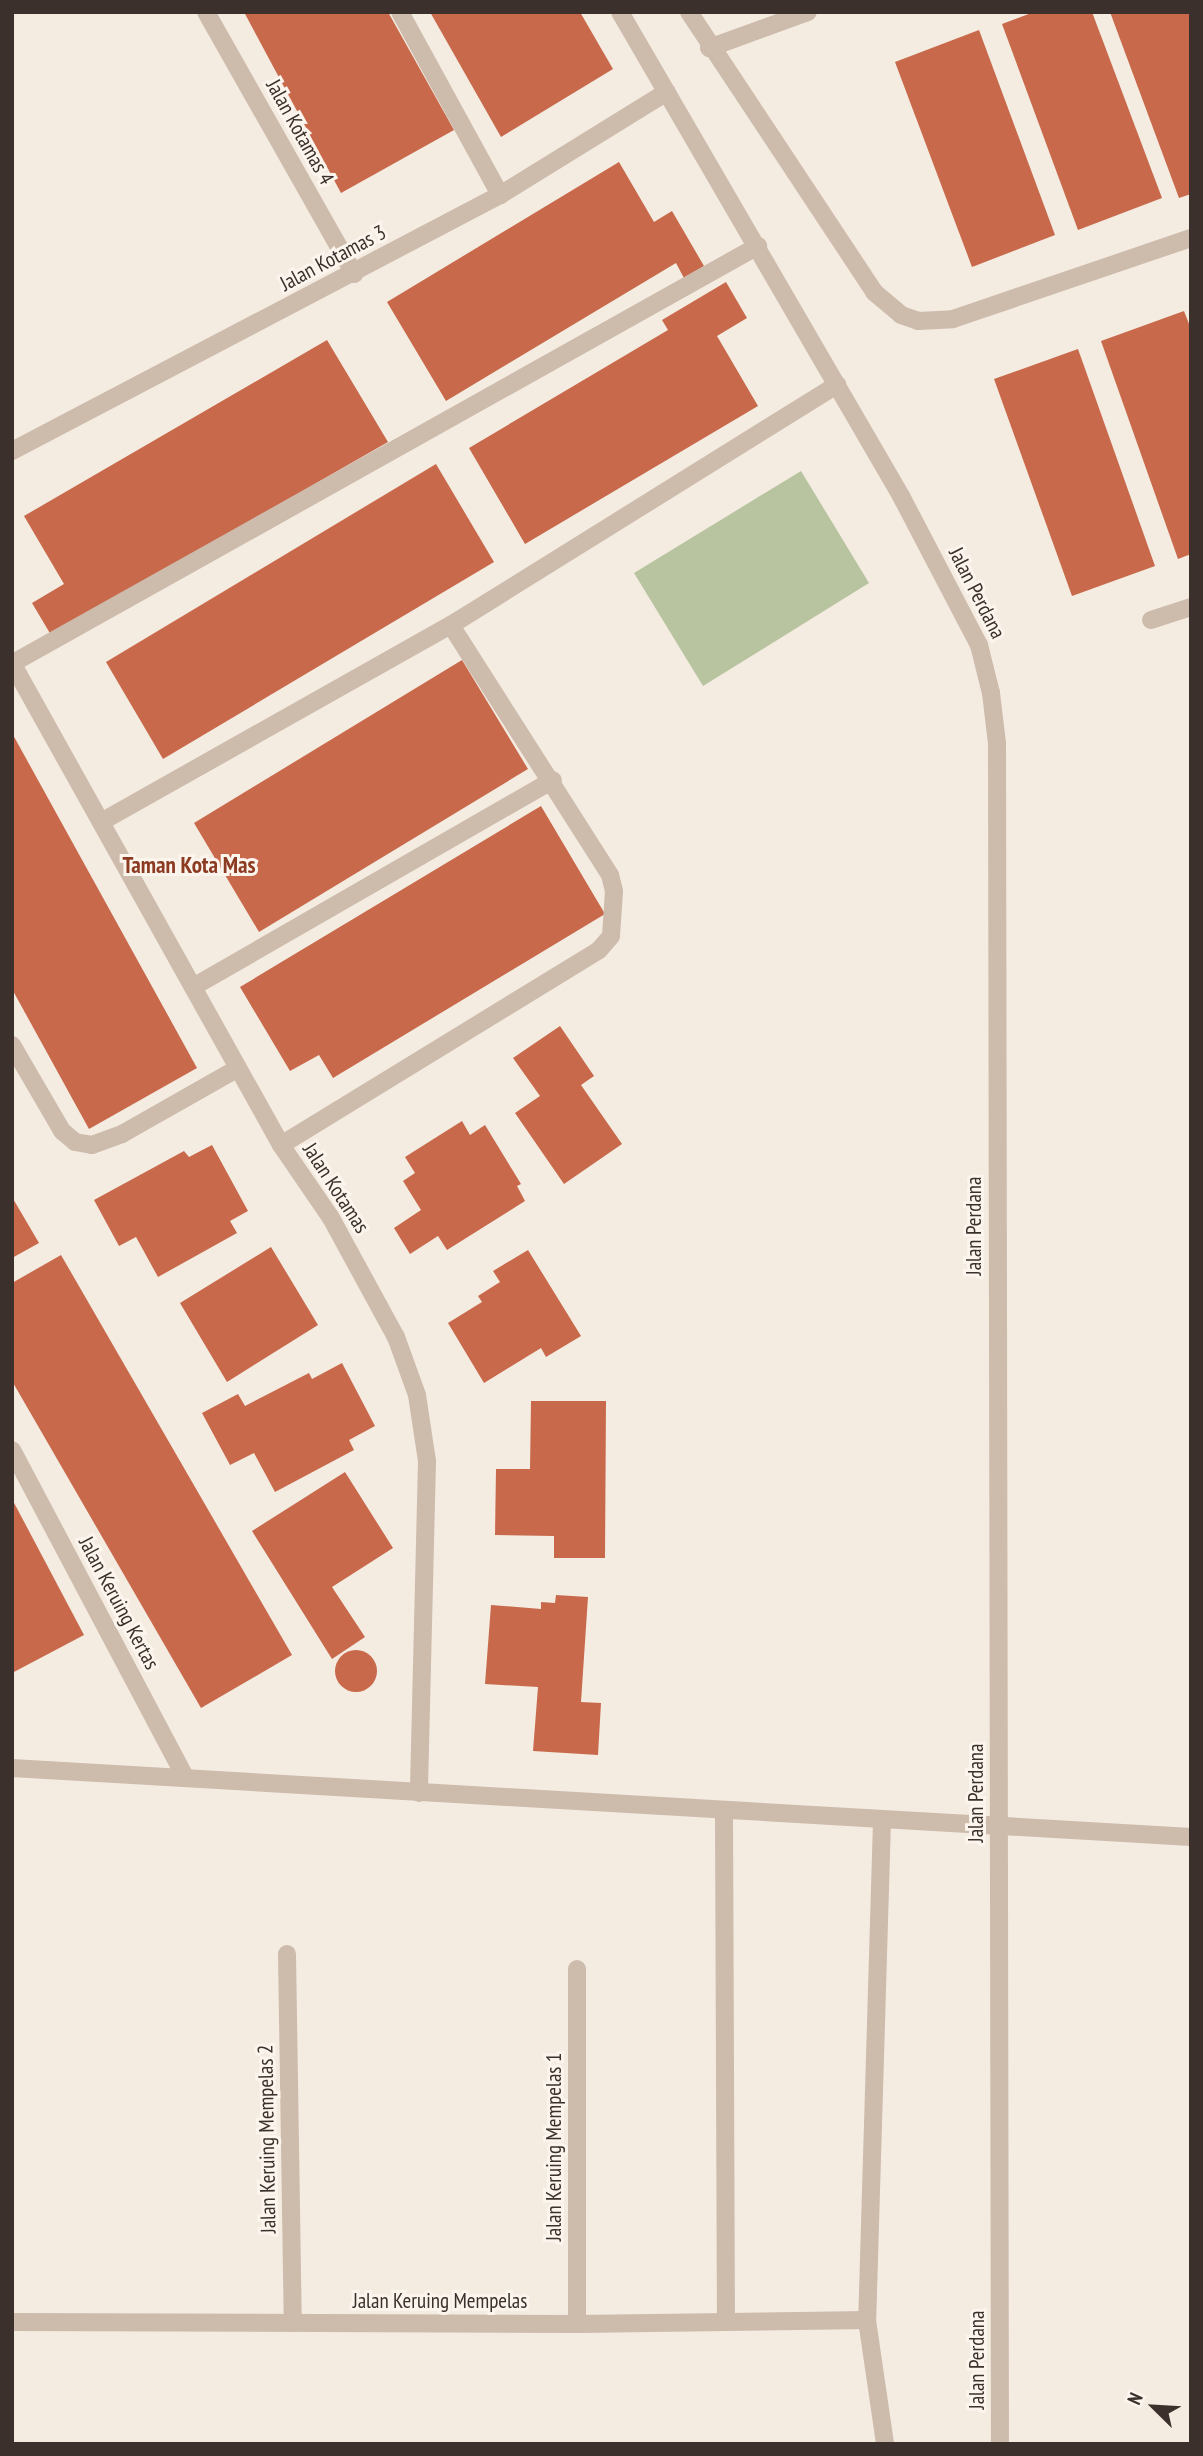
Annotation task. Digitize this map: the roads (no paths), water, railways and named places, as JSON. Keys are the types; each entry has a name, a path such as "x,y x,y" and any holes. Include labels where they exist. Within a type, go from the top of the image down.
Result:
{"street":[{"name":"Jalan Kotamas 4","path":"206,12 354,274"},
{"path":"401,12 500,195"},
{"name":"Jalan Perdana","path":"620,12 837,385 979,645 995,714 1000,2444"},
{"path":"689,12 709,48 874,292 901,315 918,321 953,319 1191,238"},
{"path":"709,48 808,12"},
{"name":"Jalan Kotamas 3","path":"12,451 354,274 500,195 667,92"},
{"path":"12,663 758,246"},
{"path":"101,822 451,625 837,385"},
{"path":"1151,620 1191,607"},
{"path":"281,1145 606,944 613,926 613,883 553,780 451,625"},
{"name":"Jalan Kotamas","path":"12,663 281,1145 331,1218 396,1337 417,1395 428,1461 419,1793"},
{"path":"193,987 553,780"},
{"path":"12,1045 62,1131 75,1142 92,1144 121,1134 238,1068"},
{"name":"Jalan Keruing Kertas","path":"12,1450 186,1778"},
{"path":"12,1768 1191,1837"},
{"path":"724,1811 726,2322"},
{"path":"882,1821 867,2320 885,2444"},
{"name":"Jalan Keruing Mempelas 2","path":"287,1954 293,2323"},
{"name":"Jalan Keruing Mempelas 1","path":"577,1969 577,2324"},
{"name":"Jalan Keruing Mempelas","path":"12,2322 577,2324 867,2320"}],"district":[{"name":"Taman Kota Mas","path":"189,865"}]}
